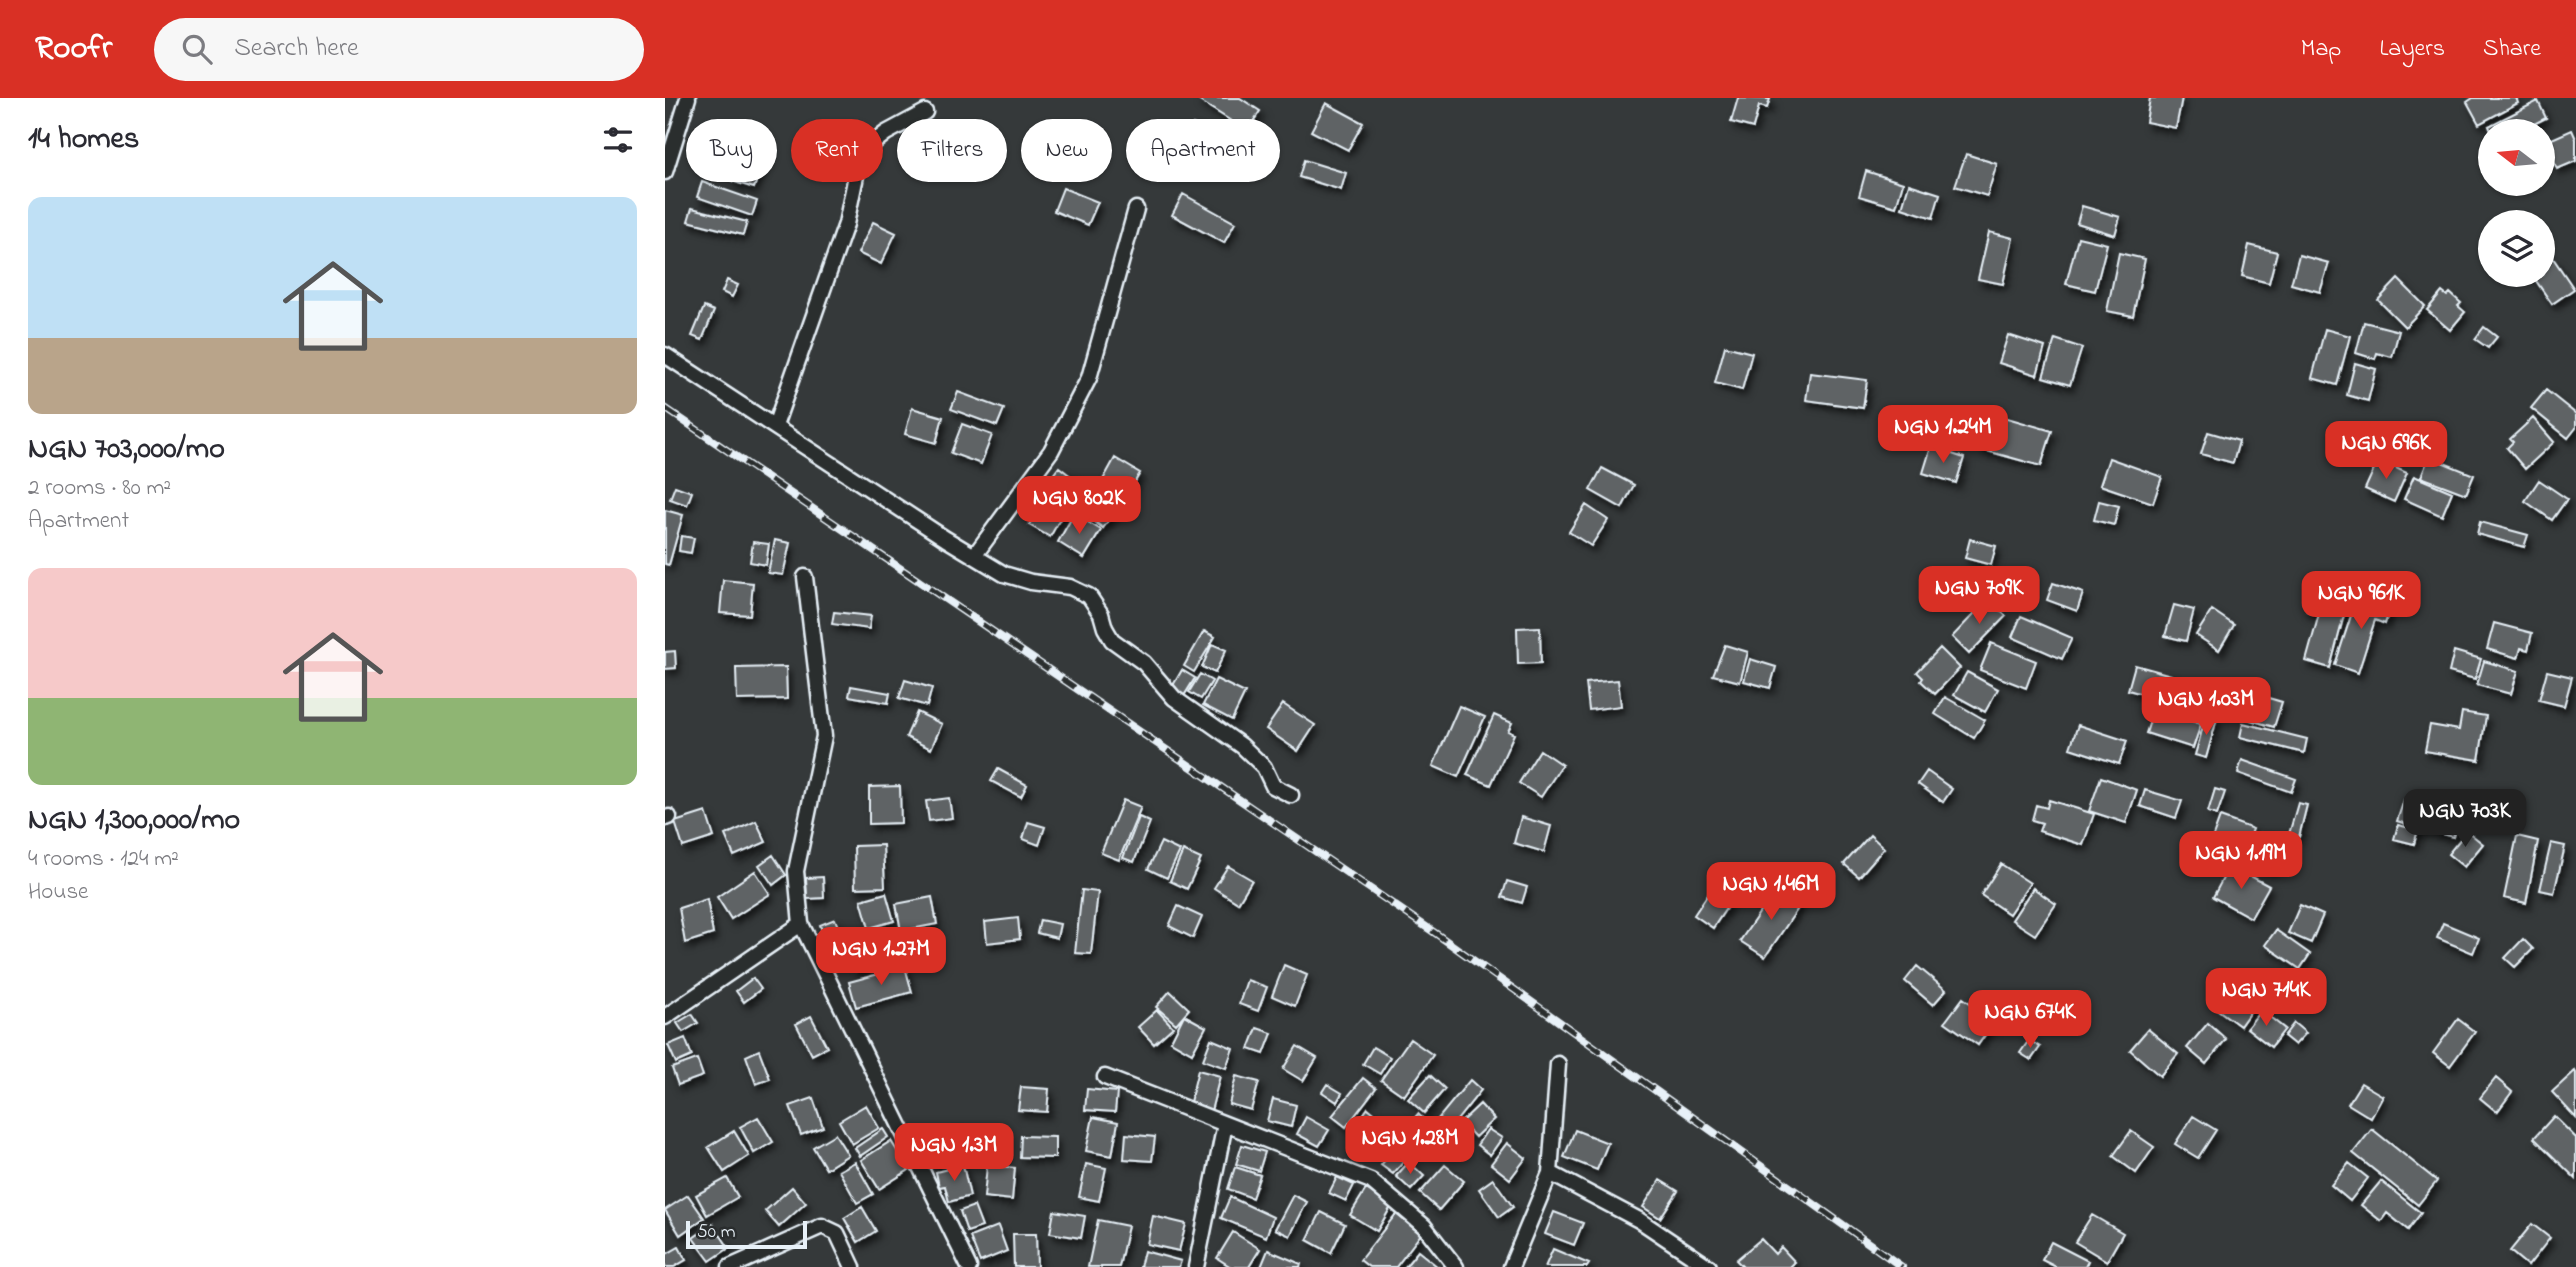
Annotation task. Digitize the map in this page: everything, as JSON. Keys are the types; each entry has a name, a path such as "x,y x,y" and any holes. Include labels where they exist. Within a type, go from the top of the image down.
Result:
{"street":[{"path":"665,172 688,98"},
{"path":"775,426 846,223 857,171 868,147 886,133 925,112"},
{"path":"974,556 1051,451 1089,378 1136,209"},
{"path":"665,355 1004,574 1031,582 1069,587 1089,596 1101,614 1112,640 1144,663 1174,698 1242,746 1264,768 1273,786 1291,795"},
{"path":"805,577 824,736 796,871 801,924 969,1267"},
{"path":"665,1017 801,924"},
{"path":"1511,1267 1550,1173 1558,1064"},
{"path":"1105,1077 1371,1181 1425,1227 1456,1267"},
{"path":"1196,1267 1225,1124"},
{"path":"1550,1173 1639,1220 1709,1267"},
{"path":"730,1267 822,1226 837,1233 853,1267"}],"building":[{"path":"1240,98 1260,111 1255,119 1228,119 1198,100"},
{"path":"1738,98 1770,99 1767,108 1759,106 1753,128 1731,122"},
{"path":"2150,98 2182,98 2176,128 2146,122"},
{"path":"2473,98 2516,98 2518,103 2488,119 2478,119 2478,122 2467,102"},
{"path":"2538,101 2546,118 2544,119 2503,119"},
{"path":"1326,103 1363,123 1348,150 1311,131"},
{"path":"2572,130 2576,139 2576,161 2557,169 2555,164 2555,138"},
{"path":"1966,154 1997,164 1987,196 1955,186"},
{"path":"1304,160 1346,173 1341,190 1299,177"},
{"path":"1866,171 1903,183 1896,207 1859,196"},
{"path":"702,182 757,201 752,216 697,197"},
{"path":"735,182 756,182 754,188"},
{"path":"1909,184 1940,194 1933,218 1902,208"},
{"path":"1063,188 1098,202 1088,225 1054,211"},
{"path":"1183,194 1235,223 1224,243 1172,215"},
{"path":"2082,206 2120,217 2115,235 2077,223"},
{"path":"692,208 747,222 743,235 688,221"},
{"path":"873,222 896,233 881,264 858,253"},
{"path":"1989,232 2013,238 2003,284 1978,279"},
{"path":"2078,237 2107,244 2095,291 2066,284"},
{"path":"2249,245 2277,252 2269,283 2242,276"},
{"path":"2119,253 2145,259 2133,316 2107,311"},
{"path":"2299,255 2329,263 2320,292 2291,284"},
{"path":"2555,261 2574,289 2552,304 2540,287 2555,287"},
{"path":"2398,279 2425,306 2405,327 2378,300"},
{"path":"727,280 738,285 732,297 722,292"},
{"path":"2442,292 2447,296 2450,293 2461,303 2458,306 2465,312 2450,330 2427,310"},
{"path":"704,307 714,311 702,340 692,336"},
{"path":"2364,322 2399,331 2392,357 2377,353 2375,359 2356,353"},
{"path":"2484,327 2497,337 2488,348 2475,339"},
{"path":"2325,329 2350,336 2337,385 2312,378"},
{"path":"2008,335 2045,347 2037,375 1999,363"},
{"path":"2055,339 2082,348 2070,385 2043,377"},
{"path":"1725,346 1752,353 1742,390 1715,383"},
{"path":"2355,363 2376,369 2368,401 2347,395"},
{"path":"1810,373 1867,380 1863,408 1806,400"},
{"path":"2546,390 2576,414 2576,428 2568,438 2531,408"},
{"path":"958,392 1004,409 997,426 951,409"},
{"path":"912,408 943,417 936,443 905,434"},
{"path":"1990,413 2052,431 2041,466 1980,449"},
{"path":"2533,418 2554,442 2525,469 2507,448 2513,442 2510,439"},
{"path":"962,424 992,435 981,464 951,453"},
{"path":"2208,432 2239,441 2233,463 2201,454"},
{"path":"1931,447 1964,458 1956,483 1923,473"},
{"path":"2429,457 2474,475 2466,494 2421,477"},
{"path":"1115,458 1140,473 1125,499 1100,485"},
{"path":"2109,458 2162,477 2153,503 2100,485"},
{"path":"2378,460 2407,473 2394,502 2365,489"},
{"path":"1059,467 1116,511 1103,528 1046,484"},
{"path":"1602,468 1634,485 1622,508 1590,490"},
{"path":"2414,476 2452,492 2442,516 2404,499"},
{"path":"2539,480 2567,499 2552,520 2525,501"},
{"path":"675,486 692,492 687,505 670,499"},
{"path":"1043,500 1064,512 1050,537 1029,525 1033,518 1027,515 1034,503 1040,506"},
{"path":"2099,501 2119,506 2114,525 2094,520"},
{"path":"1586,505 1608,520 1591,546 1569,532"},
{"path":"665,510 683,515 669,565 665,564"},
{"path":"1074,514 1101,530 1084,558 1058,542"},
{"path":"2480,522 2528,535 2524,547 2477,534"},
{"path":"681,536 694,538 691,553 679,551"},
{"path":"1970,539 1996,546 1991,565 1965,558"},
{"path":"775,540 790,543 783,575 768,573"},
{"path":"753,542 769,544 766,565 750,562"},
{"path":"723,580 753,583 750,615 720,613"},
{"path":"2053,583 2083,593 2077,611 2047,600"},
{"path":"2313,590 2348,600 2330,668 2306,661 2319,614 2307,611"},
{"path":"2358,594 2391,605 2385,624 2375,620 2358,673 2335,665"},
{"path":"1988,599 2006,616 1969,654 1952,637"},
{"path":"2174,605 2194,610 2186,641 2165,636"},
{"path":"2212,610 2234,625 2219,650 2196,635"},
{"path":"834,612 871,616 869,629 832,624"},
{"path":"2021,616 2072,638 2062,659 2012,637"},
{"path":"2494,623 2532,633 2528,650 2521,648 2518,658 2487,649"},
{"path":"1540,627 1541,663 1518,664 1517,628"},
{"path":"1204,631 1215,637 1194,672 1184,666"},
{"path":"1991,643 2036,661 2026,688 1980,670"},
{"path":"1212,644 1226,650 1215,673 1202,667"},
{"path":"1725,645 1748,652 1740,682 1713,675"},
{"path":"1940,648 1960,668 1935,694 1921,681 1923,678 1917,672"},
{"path":"675,651 676,668 665,669 665,652"},
{"path":"2454,651 2481,659 2475,679 2449,672"},
{"path":"1750,659 1776,667 1770,688 1744,681"},
{"path":"2484,661 2518,671 2511,694 2477,685"},
{"path":"2135,665 2171,675 2164,700 2128,690"},
{"path":"786,667 787,699 737,700 736,668"},
{"path":"1182,670 1195,678 1182,699 1169,692"},
{"path":"2547,671 2572,677 2564,706 2539,700"},
{"path":"1967,672 1998,689 1985,712 1954,695"},
{"path":"1200,674 1212,681 1201,699 1189,692"},
{"path":"1216,679 1245,693 1232,720 1203,705"},
{"path":"905,680 932,688 927,706 899,698"},
{"path":"1618,680 1621,706 1589,710 1586,683"},
{"path":"851,686 890,693 888,703 849,696"},
{"path":"2255,694 2282,702 2274,727 2247,719"},
{"path":"1945,697 1985,720 1974,738 1935,714"},
{"path":"1283,704 1315,725 1298,751 1266,729"},
{"path":"1459,706 1485,717 1458,777 1433,766"},
{"path":"2154,709 2201,724 2193,748 2146,733"},
{"path":"917,712 942,724 931,749 906,737"},
{"path":"2462,712 2486,716 2479,760 2425,751 2430,725 2459,730"},
{"path":"1494,715 1512,723 1508,731 1514,734 1491,785 1467,775"},
{"path":"2206,716 2217,719 2206,758 2195,755"},
{"path":"2243,723 2307,739 2304,753 2240,737"},
{"path":"2078,725 2127,741 2119,764 2070,748"},
{"path":"1540,750 1562,765 1541,797 1519,783"},
{"path":"2242,760 2296,779 2291,792 2238,773"},
{"path":"998,769 1027,785 1021,797 991,781"},
{"path":"1927,771 1952,789 1943,802 1918,784"},
{"path":"2101,777 2137,790 2126,823 2089,811"},
{"path":"900,786 901,823 869,824 869,787"},
{"path":"2215,789 2225,792 2217,815 2208,812"},
{"path":"2145,790 2182,801 2176,818 2140,806"},
{"path":"949,798 952,818 929,821 926,801"},
{"path":"1123,800 1141,807 1119,860 1101,853"},
{"path":"2049,800 2094,814 2083,845 2039,831 2042,823 2032,820 2036,805 2047,808"},
{"path":"2404,800 2433,809 2426,830 2397,821"},
{"path":"2298,803 2307,805 2299,837 2289,834"},
{"path":"2438,808 2460,814 2453,837 2431,831"},
{"path":"706,812 714,837 683,847 675,822"},
{"path":"1139,817 1150,822 1134,862 1123,858"},
{"path":"1521,817 1551,826 1544,852 1514,843"},
{"path":"2220,817 2253,829 2245,850 2212,839"},
{"path":"756,821 766,842 734,856 725,835"},
{"path":"1028,822 1045,827 1039,845 1023,839"},
{"path":"2398,825 2418,830 2414,844 2394,839"},
{"path":"2467,831 2483,844 2464,867 2448,854"},
{"path":"2261,833 2281,839 2273,869 2252,864"},
{"path":"1870,835 1884,848 1859,877 1844,864"},
{"path":"2517,836 2538,841 2526,903 2504,898"},
{"path":"1161,842 1180,851 1167,878 1148,869"},
{"path":"2551,843 2565,846 2554,893 2540,890"},
{"path":"883,845 885,887 855,888 854,846"},
{"path":"1183,851 1201,859 1187,889 1170,881"},
{"path":"773,855 786,875 773,885 759,865"},
{"path":"2001,864 2030,883 2009,914 1981,895"},
{"path":"2230,865 2269,886 2251,918 2213,897"},
{"path":"1228,866 1252,880 1238,903 1214,888"},
{"path":"755,871 770,894 731,919 717,897"},
{"path":"823,877 824,898 807,899 806,878"},
{"path":"1507,881 1527,887 1522,903 1502,897"},
{"path":"1777,887 1801,904 1765,957 1740,941"},
{"path":"2033,888 2056,904 2035,935 2012,920"},
{"path":"1082,890 1098,892 1091,954 1075,953"},
{"path":"1710,891 1729,904 1713,928 1694,915"},
{"path":"886,893 894,921 869,928 861,900"},
{"path":"932,897 937,924 901,931 896,904"},
{"path":"707,899 713,934 685,943 679,908"},
{"path":"2300,905 2323,915 2311,943 2288,933"},
{"path":"1178,906 1202,917 1193,938 1169,926"},
{"path":"1018,918 1020,939 987,943 985,922"},
{"path":"835,919 845,945 829,950 820,925"},
{"path":"1040,920 1060,924 1057,938 1037,933"},
{"path":"2443,923 2479,938 2473,953 2437,938"},
{"path":"2276,930 2310,954 2300,969 2265,945"},
{"path":"901,935 907,959 856,971 850,947"},
{"path":"2523,939 2533,949 2515,967 2505,958"},
{"path":"1284,965 1307,975 1295,1006 1272,996"},
{"path":"1917,966 1946,990 1933,1005 1905,981"},
{"path":"905,967 912,992 856,1007 849,982"},
{"path":"753,978 761,989 744,1002 736,991"},
{"path":"1247,980 1267,987 1258,1011 1239,1004"},
{"path":"2235,986 2257,1002 2240,1026 2218,1010"},
{"path":"1170,991 1189,1009 1176,1024 1156,1007"},
{"path":"1963,998 1995,1021 1978,1045 1945,1022"},
{"path":"1157,1010 1173,1027 1154,1044 1138,1027"},
{"path":"2261,1010 2285,1029 2271,1047 2247,1028"},
{"path":"692,1014 698,1023 683,1032 677,1023"},
{"path":"1184,1015 1206,1027 1192,1053 1171,1041"},
{"path":"811,1016 827,1047 812,1055 796,1024"},
{"path":"2458,1019 2475,1032 2450,1066 2433,1053"},
{"path":"2208,1023 2226,1039 2206,1064 2187,1048"},
{"path":"2294,1023 2306,1033 2295,1045 2284,1036"},
{"path":"1257,1028 1272,1033 1264,1054 1249,1049"},
{"path":"2148,1029 2178,1054 2160,1076 2130,1050"},
{"path":"685,1038 692,1056 676,1063 668,1045"},
{"path":"1211,1039 1233,1048 1226,1068 1203,1060"},
{"path":"1410,1039 1433,1055 1404,1096 1381,1080"},
{"path":"2029,1040 2040,1047 2031,1060 2020,1053"},
{"path":"1297,1046 1317,1058 1303,1081 1283,1069"},
{"path":"1373,1047 1390,1057 1380,1074 1363,1064"},
{"path":"759,1050 770,1079 756,1084 746,1056"},
{"path":"697,1059 703,1076 678,1085 672,1068"},
{"path":"1198,1070 1220,1076 1211,1111 1189,1106"},
{"path":"2575,1071 2576,1073 2576,1118 2552,1092"},
{"path":"1430,1075 1445,1089 1424,1113 1408,1099"},
{"path":"1236,1076 1259,1082 1251,1110 1229,1104"},
{"path":"1363,1078 1376,1088 1346,1127 1332,1116"},
{"path":"2496,1078 2512,1092 2497,1112 2480,1098"},
{"path":"1470,1080 1481,1090 1449,1130 1437,1120"},
{"path":"2361,1083 2383,1096 2371,1118 2348,1104"},
{"path":"1327,1084 1342,1093 1337,1102 1322,1092"},
{"path":"1021,1087 1049,1089 1047,1112 1018,1110"},
{"path":"1087,1089 1117,1092 1115,1112 1085,1110"},
{"path":"813,1098 823,1127 801,1135 790,1106"},
{"path":"1273,1099 1296,1105 1291,1127 1267,1121"},
{"path":"1480,1104 1494,1119 1475,1137 1461,1122"},
{"path":"866,1105 879,1128 852,1144 839,1121"},
{"path":"1368,1108 1379,1117 1364,1135 1354,1127"},
{"path":"1418,1114 1434,1129 1416,1148 1400,1134"},
{"path":"2193,1116 2216,1130 2198,1158 2175,1144"},
{"path":"2554,1116 2576,1138 2576,1179 2534,1138"},
{"path":"758,1117 773,1142 754,1153 740,1127"},
{"path":"1093,1117 1118,1122 1112,1156 1086,1151"},
{"path":"1306,1117 1329,1130 1319,1146 1297,1134"},
{"path":"958,1127 966,1156 935,1165 927,1137"},
{"path":"883,1129 888,1137 860,1156 855,1148"},
{"path":"1488,1129 1502,1138 1490,1155 1477,1145"},
{"path":"2372,1129 2437,1181 2418,1205 2353,1153"},
{"path":"1575,1130 1608,1143 1597,1170 1564,1157"},
{"path":"734,1131 749,1156 724,1172 708,1147"},
{"path":"2131,1131 2154,1147 2136,1173 2113,1156"},
{"path":"835,1134 848,1155 826,1169 813,1147"},
{"path":"1126,1134 1155,1137 1152,1161 1124,1159"},
{"path":"1021,1136 1055,1137 1055,1158 1020,1157"},
{"path":"891,1141 909,1170 879,1189 861,1160"},
{"path":"1400,1142 1412,1152 1393,1174 1381,1165"},
{"path":"1507,1143 1526,1158 1510,1179 1491,1164"},
{"path":"1242,1145 1265,1152 1259,1171 1236,1164"},
{"path":"855,1162 873,1194 857,1203 839,1171"},
{"path":"1409,1162 1424,1176 1411,1190 1396,1176"},
{"path":"2349,1163 2368,1178 2350,1201 2331,1185"},
{"path":"1086,1164 1106,1168 1099,1201 1079,1197"},
{"path":"963,1165 970,1196 949,1202 945,1186 939,1187 936,1172"},
{"path":"987,1165 1015,1168 1012,1200 984,1197"},
{"path":"1445,1165 1464,1181 1439,1210 1420,1193"},
{"path":"1235,1167 1260,1175 1252,1198 1228,1189"},
{"path":"1337,1177 1354,1185 1346,1201 1329,1193"},
{"path":"727,1178 738,1197 707,1215 696,1195"},
{"path":"1493,1179 1513,1207 1499,1217 1479,1189"},
{"path":"1660,1180 1678,1191 1660,1218 1643,1207"},
{"path":"2381,1181 2421,1213 2408,1230 2387,1213 2381,1221 2361,1205"},
{"path":"792,1187 806,1203 779,1227 765,1211"},
{"path":"1366,1189 1392,1205 1377,1231 1350,1215"},
{"path":"688,1195 704,1218 680,1235 665,1210"},
{"path":"1293,1195 1307,1202 1290,1236 1275,1229"},
{"path":"1230,1197 1273,1217 1266,1237 1221,1218"},
{"path":"974,1206 982,1227 967,1232 960,1211"},
{"path":"862,1207 876,1231 858,1242 844,1218"},
{"path":"1054,1211 1085,1216 1081,1238 1050,1233"},
{"path":"1321,1212 1345,1224 1331,1253 1307,1240"},
{"path":"1554,1212 1583,1223 1574,1245 1545,1234"},
{"path":"1396,1214 1421,1234 1396,1267 1369,1267 1360,1260"},
{"path":"2092,1215 2123,1233 2107,1261 2075,1242"},
{"path":"1153,1216 1186,1224 1179,1251 1147,1244"},
{"path":"1098,1220 1128,1226 1119,1267 1088,1267"},
{"path":"713,1224 729,1248 710,1261 693,1238"},
{"path":"2532,1224 2550,1238 2528,1266 2510,1251"},
{"path":"998,1226 1007,1251 980,1262 970,1237"},
{"path":"1233,1232 1260,1249 1249,1267 1231,1267 1217,1258"},
{"path":"1013,1234 1036,1234 1037,1267 1014,1267"},
{"path":"1761,1239 1775,1254 1781,1247 1795,1262 1790,1267 1743,1267 1736,1260"},
{"path":"2051,1242 2088,1261 2085,1267 2056,1267 2042,1260"},
{"path":"679,1247 686,1260 674,1267 665,1267 665,1255"},
{"path":"1553,1249 1589,1264 1587,1267 1545,1267"},
{"path":"1268,1250 1301,1264 1300,1267 1261,1267"},
{"path":"1144,1251 1181,1261 1179,1267 1140,1267"},
{"path":"1418,1251 1438,1267 1405,1267"}],"railway":[{"path":"665,408 1438,935 1902,1267"}]}
